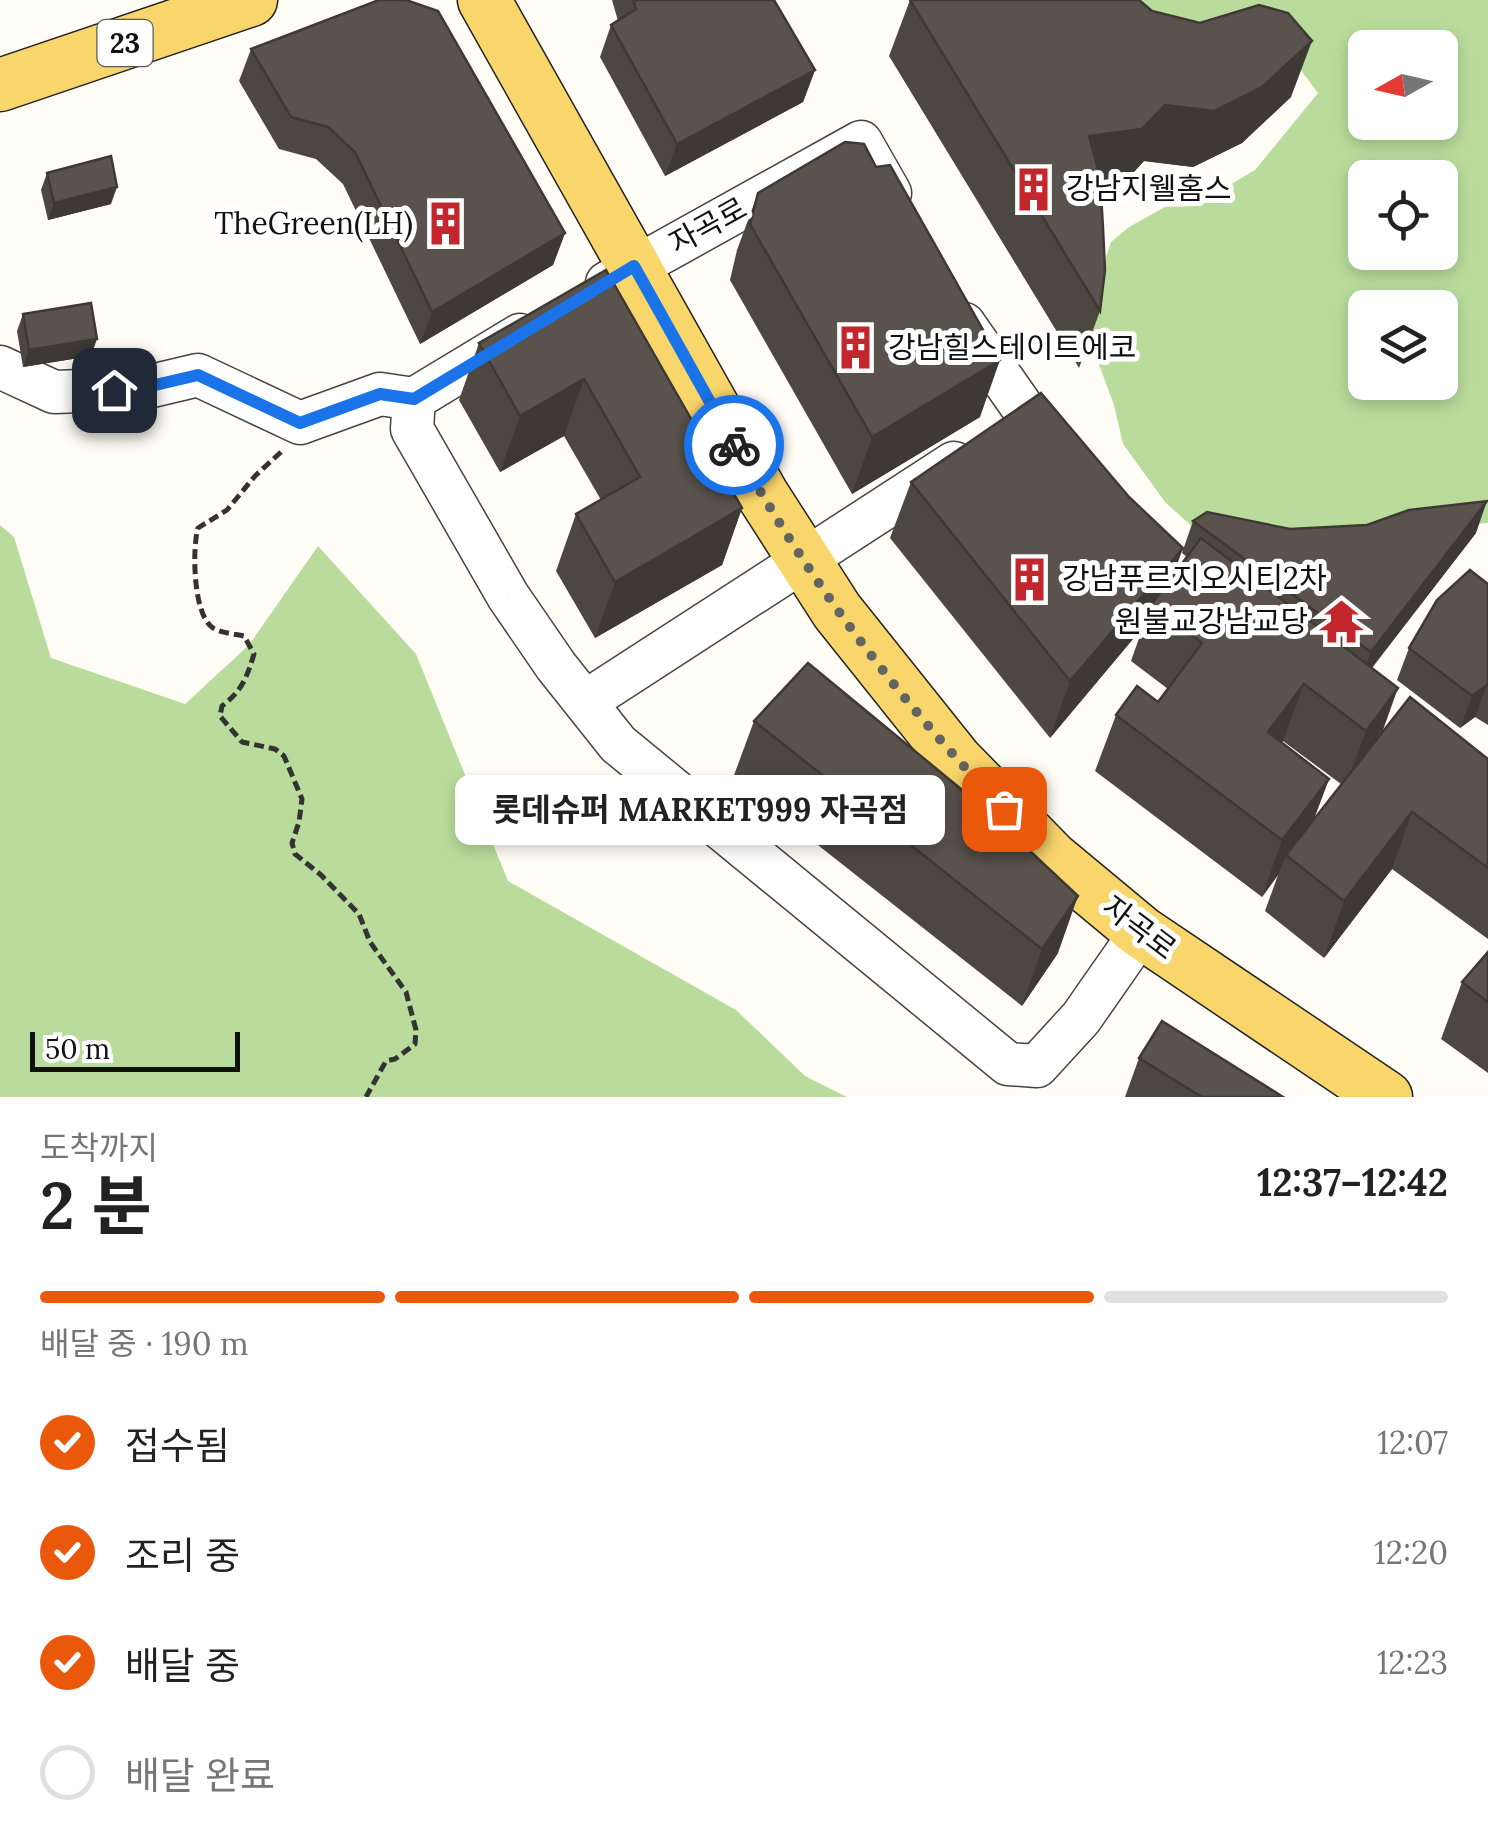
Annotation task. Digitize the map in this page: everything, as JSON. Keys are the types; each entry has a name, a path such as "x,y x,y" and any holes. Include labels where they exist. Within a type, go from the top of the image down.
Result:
{"main road":[{"name":"23","path":"0,85 251,0"},
{"name":"자곡로","path":"484,0 762,494 838,610 956,760 1052,858 1141,932 1386,1097"}],"street":[{"name":"자곡로","path":"634,266 861,142 906,223"},
{"path":"0,367 54,392 138,389 198,375 300,423 380,394 414,399 634,266"},
{"path":"943,287 970,336 1048,447 1087,485"},
{"path":"414,399 412,429 508,596 618,744 1008,1064 1036,1066 1080,1018 1141,932"},
{"path":"585,702 1026,416"}],"path":[{"path":"300,423 293,442 254,476 227,510 198,528 198,600 206,621 214,629 244,636 254,654 245,684 222,706 220,716 242,742 274,749 284,756 302,799 300,822 292,843 296,854 359,914 370,942 406,992 416,1030 414,1044 386,1061 366,1097"}],"green space":[{"path":"1022,0 1488,0 1488,523 1452,526 1353,548 1195,529 1165,502 1123,444 1114,405 1090,340 1094,293 1111,242 1165,207 1194,206 1255,170 1318,93 1293,60"},
{"path":"0,525 14,537 51,658 185,704 249,645 318,546 416,654 508,881 736,1010 805,1076 847,1097 0,1097"}],"building":[{"name":"TheGreen(LH)","path":"379,0 406,0 438,11 565,233 432,312 355,152 328,127 291,117 251,49"},
{"path":"633,0 774,0 815,70 677,144 611,25 636,9"},
{"path":"910,0 1139,0 1152,11 1200,23 1259,5 1288,13 1312,41 1262,87 1214,111 1165,105 1142,129 1089,136 1100,177 1105,270 1100,311"},
{"path":"845,142 864,144 876,167 890,165 1000,360 872,437 750,224 758,193"},
{"path":"111,156 117,187 54,203 47,173"},
{"path":"606,270 742,508 615,582 576,514 640,477 584,379 520,416 479,343"},
{"path":"91,303 97,339 29,350 23,314"},
{"path":"1041,393 1129,497 1183,548 1070,681 911,482"},
{"path":"1487,501 1371,652 1193,521 1207,512 1290,529 1367,525 1409,510"},
{"path":"1201,538 1398,688 1366,731 1304,684 1268,732 1329,779 1282,840 1116,715 1137,686 1158,702 1202,643 1151,605"},
{"path":"1470,570 1488,584 1488,686 1472,696 1409,648 1437,600"},
{"path":"808,663 984,808 1078,896 1042,949 754,721"},
{"path":"1410,697 1488,759 1488,868 1412,812 1344,901 1286,855"},
{"path":"1488,952 1488,1002 1462,982"},
{"path":"1162,1021 1283,1097 1202,1097 1139,1058"}],"way so far":[{"path":"734,445 838,610 956,760 1004,809"}],"place":[{"name":"강남지웰홈스","path":"1033,189"},
{"name":"TheGreen(LH)","path":"446,224"},
{"name":"강남힐스테이트에코","path":"855,348"},
{"name":"강남푸르지오시티2차","path":"1029,579"},
{"name":"원불교강남교당","path":"1341,622"},
{"name":"롯데슈퍼 MARKET999 자곡점","path":"1004,809"}],"route":[{"path":"114,390 138,389 198,375 300,423 380,394 414,399 634,266 734,445"}]}
